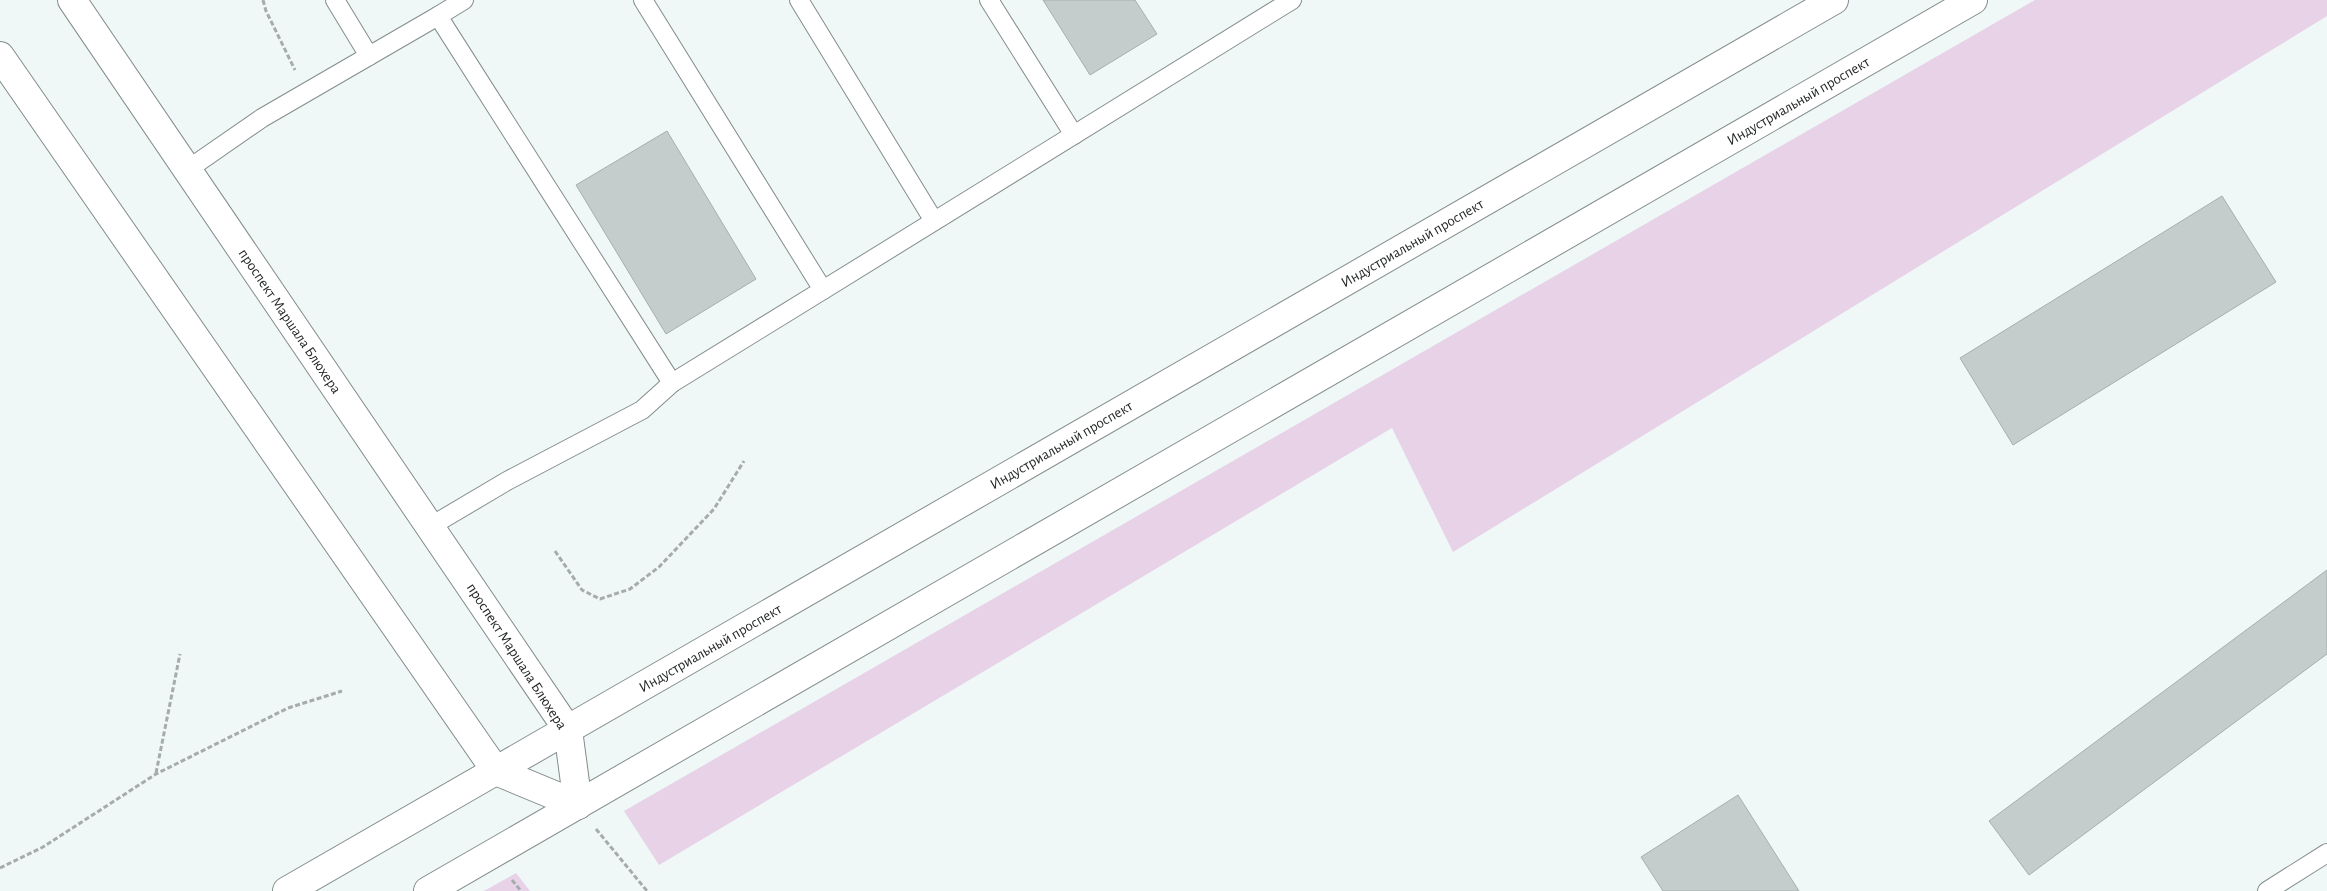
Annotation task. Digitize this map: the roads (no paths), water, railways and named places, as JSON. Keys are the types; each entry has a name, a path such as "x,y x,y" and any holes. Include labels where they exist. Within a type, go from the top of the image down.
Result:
{"main road":[{"name":"проспект Маршала Блюхера","path":"72,0 568,730 578,805"},
{"name":"Индустриальный проспект","path":"288,891 1834,0"},
{"name":"Индустриальный проспект","path":"428,891 1973,0"},
{"path":"0,56 496,771 578,805"}],"lane":[{"path":"334,0 369,56"},
{"path":"187,170 262,118 464,0"},
{"path":"643,0 823,290"},
{"path":"799,0 934,221"},
{"path":"989,0 1074,135"},
{"path":"431,526 507,481 642,410 672,382 1292,0"},
{"path":"438,16 672,382"},
{"path":"2267,891 2327,853"}]}
